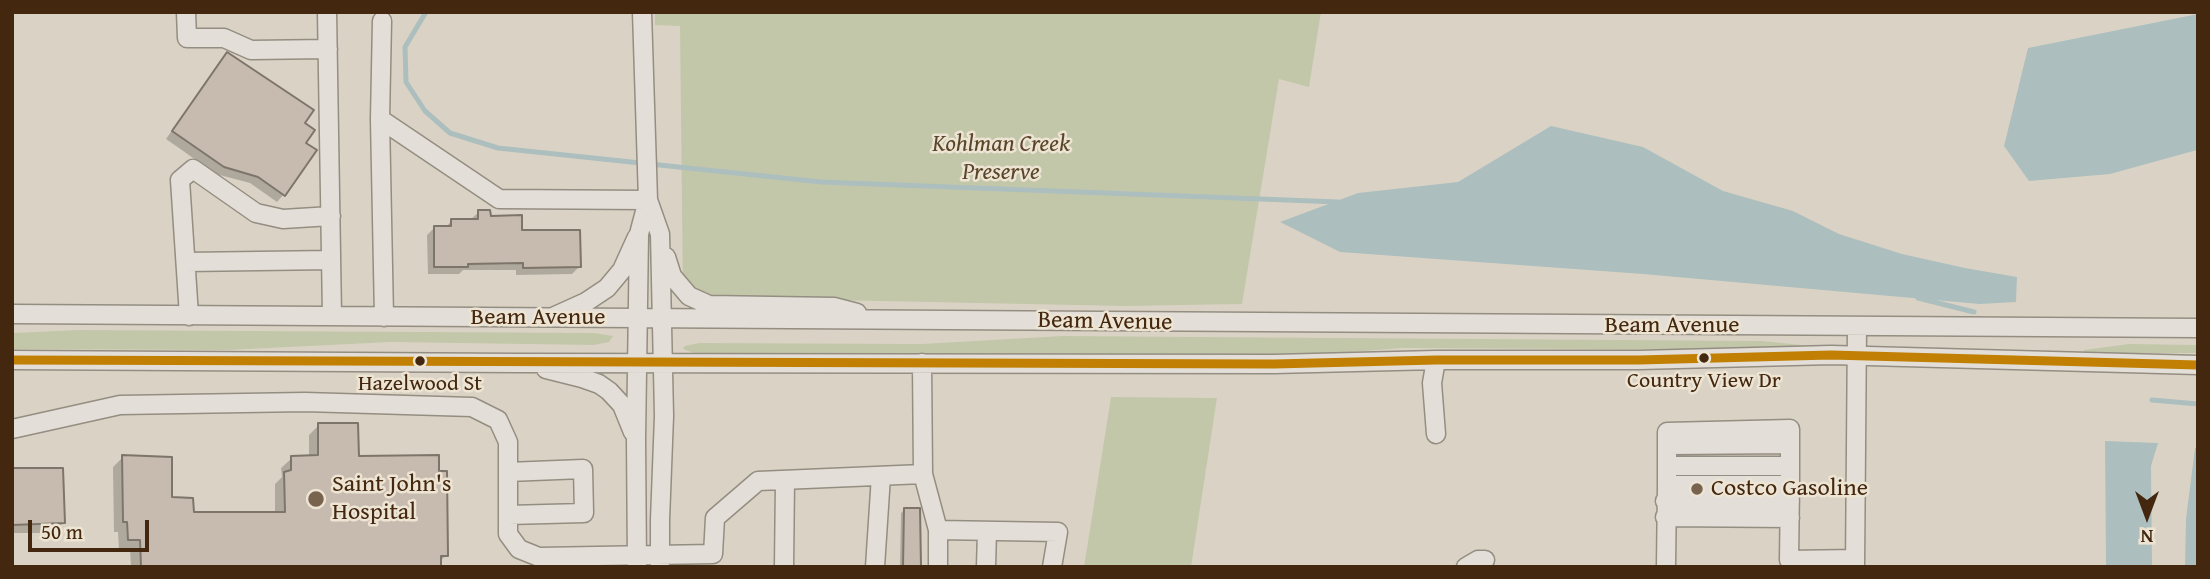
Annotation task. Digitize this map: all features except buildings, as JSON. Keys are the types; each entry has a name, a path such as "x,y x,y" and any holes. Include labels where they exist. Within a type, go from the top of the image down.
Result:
{"street":[{"path":"186,12 187,38 224,38 251,50 328,49"},
{"path":"327,12 332,316"},
{"path":"549,318 586,302 607,288 622,270 639,234 648,200 642,12"},
{"path":"382,21 380,119 384,317"},
{"path":"380,119 499,199 648,200"},
{"path":"189,316 180,180 193,169 257,213 283,219 331,216"},
{"path":"648,200 672,276 689,296 709,305 834,307 884,320"},
{"path":"637,561 639,234"},
{"path":"660,234 664,416 660,561"},
{"path":"186,262 331,260"},
{"name":"Beam Avenue","path":"12,314 2198,328"},
{"path":"1666,563 1667,438 1790,444 1789,559 1855,563 1857,327"},
{"name":"Beam Avenue","path":"12,360 1274,364 1857,356 2198,365"},
{"path":"1436,360 1432,383 1436,434"},
{"path":"518,363 599,384 622,405 636,439"},
{"path":"922,363 923,474 938,530 938,567"},
{"path":"12,429 120,405 305,402 472,407 498,420 508,442 508,534 519,549 538,557 637,561 713,560 715,518 758,481 923,474"},
{"path":"1667,466 1790,466"},
{"path":"508,471 583,469 584,513 508,515"},
{"path":"876,567 881,475"},
{"path":"784,567 785,480"},
{"path":"1666,501 1790,501"},
{"path":"1666,501 1790,501"},
{"path":"938,530 1058,532 1052,567"},
{"path":"986,567 987,531"},
{"path":"1466,567 1478,559 1485,559"}],"green space":[{"name":"Kohlman Creek Preserve","path":"655,12 1321,12 1309,87 1279,79 1242,304 1124,306 683,297 680,26 655,25"},
{"path":"78,330 595,333 613,336 609,342 594,345 391,342 228,350 12,349 12,333"},
{"path":"1062,336 1762,341 1801,345 1801,350 1402,348 1301,356 1216,358 723,354 694,353 683,349 685,346 699,343 922,344"},
{"path":"2129,344 2198,345 2198,353 2084,353 2084,350"},
{"path":"1111,397 1217,398 1191,567 1084,567"}],"shaded area":[{"path":"2198,14 2197,150 2110,174 2029,181 2004,146 2028,48"},
{"path":"1551,126 1643,147 1723,191 1793,211 1839,234 1902,254 2017,277 2016,302 1980,304 1643,274 1340,252 1280,222 1358,193 1458,182"},
{"path":"2105,441 2158,443 2151,466 2152,567 2106,567"},
{"path":"2195,448 2198,448 2198,567 2185,567 2186,519"}],"waterway":[{"path":"426,12 405,47 406,82 425,111 450,133 498,148 821,182 1338,202"},
{"path":"1918,298 1974,312"},
{"path":"2152,400 2198,404"}],"transit line":[{"path":"12,360 1274,364 1831,355 2198,365"}],"place":[{"name":"Country View Dr","path":"1704,358"},
{"name":"Hazelwood St","path":"420,361"},
{"name":"Costco Gasoline","path":"1697,489"},
{"name":"Saint John's Hospital","path":"316,499"}]}
